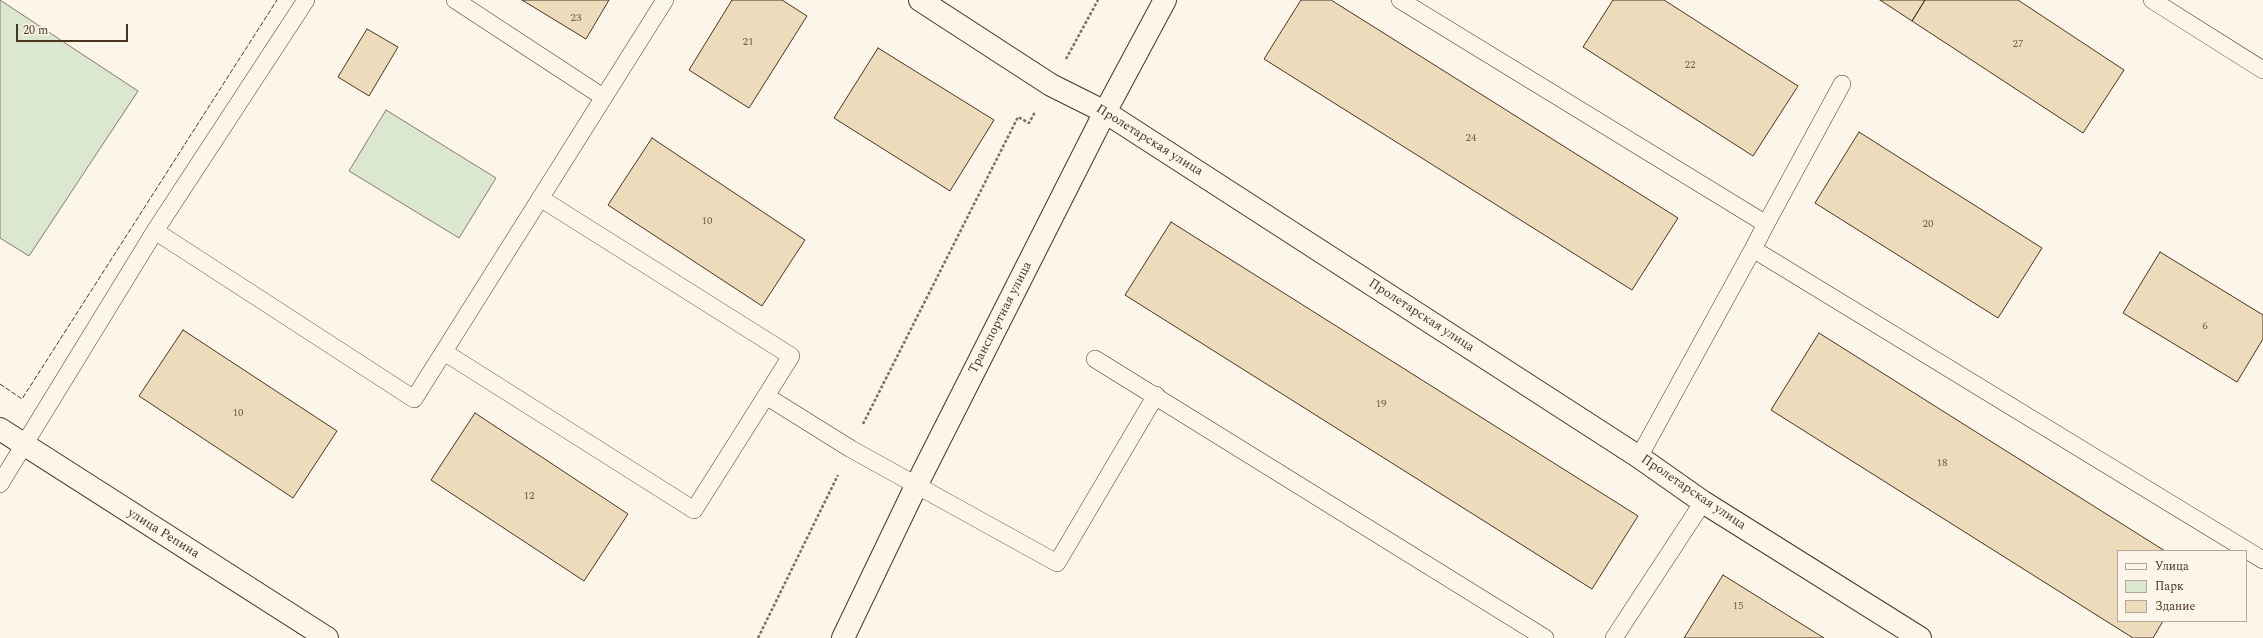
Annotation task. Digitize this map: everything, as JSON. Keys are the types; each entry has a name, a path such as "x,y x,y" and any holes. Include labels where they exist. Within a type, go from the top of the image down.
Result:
{"street":[{"name":"Пролетарская улица","path":"920,0 1051,85 1105,112 1639,457 1703,502 1920,638"},
{"name":"Транспортная улица","path":"843,638 917,484 1105,112 1165,0"},
{"name":"улица Репина","path":"0,430 327,638"}],"lane":[{"path":"0,484 155,231 306,0"},
{"path":"455,0 603,97"},
{"path":"155,231 414,400 665,0"},
{"path":"1400,0 1766,224"},
{"path":"2152,0 2263,70"},
{"path":"1639,457 1842,84"},
{"path":"444,352 694,510 791,356 540,198"},
{"path":"1753,249 2247,550"},
{"path":"1095,359 1156,395 1545,638"},
{"path":"766,396 851,449 917,484 1057,563 1156,395"},
{"path":"1614,638 1703,502"},
{"path":"2247,550 2263,560"}],"path":[{"path":"758,638 1018,117 1029,123 1098,0"}],"green space":[{"path":"0,0 138,91 29,256 0,238"},
{"path":"386,110 496,178 459,238 349,171"}],"building":[{"path":"522,0 609,0 586,39"},
{"path":"732,0 782,0 807,16 749,108 689,70"},
{"path":"1301,0 1331,0 1678,218 1632,290 1264,59"},
{"path":"1613,0 1664,0 1798,86 1753,156 1583,47"},
{"path":"1880,0 1925,0 1912,21"},
{"path":"1925,0 2018,0 2124,70 2083,133 1912,21"},
{"path":"367,29 398,47 369,96 338,77"},
{"path":"878,48 994,120 950,191 834,118"},
{"path":"1859,132 2042,248 1998,318 1815,203"},
{"path":"652,138 805,240 762,306 608,205"},
{"path":"1171,222 1638,516 1592,589 1125,295"},
{"path":"2160,252 2263,315 2263,339 2237,382 2123,313"},
{"path":"183,330 337,431 293,498 139,396"},
{"path":"1819,333 2163,550 2117,550 2117,622 2162,622 2153,638 2133,638 1771,410"},
{"path":"475,413 628,514 584,581 431,480"},
{"path":"1723,575 1824,638 1684,638"}],"fence":[{"path":"0,384 22,399 277,0"}]}
